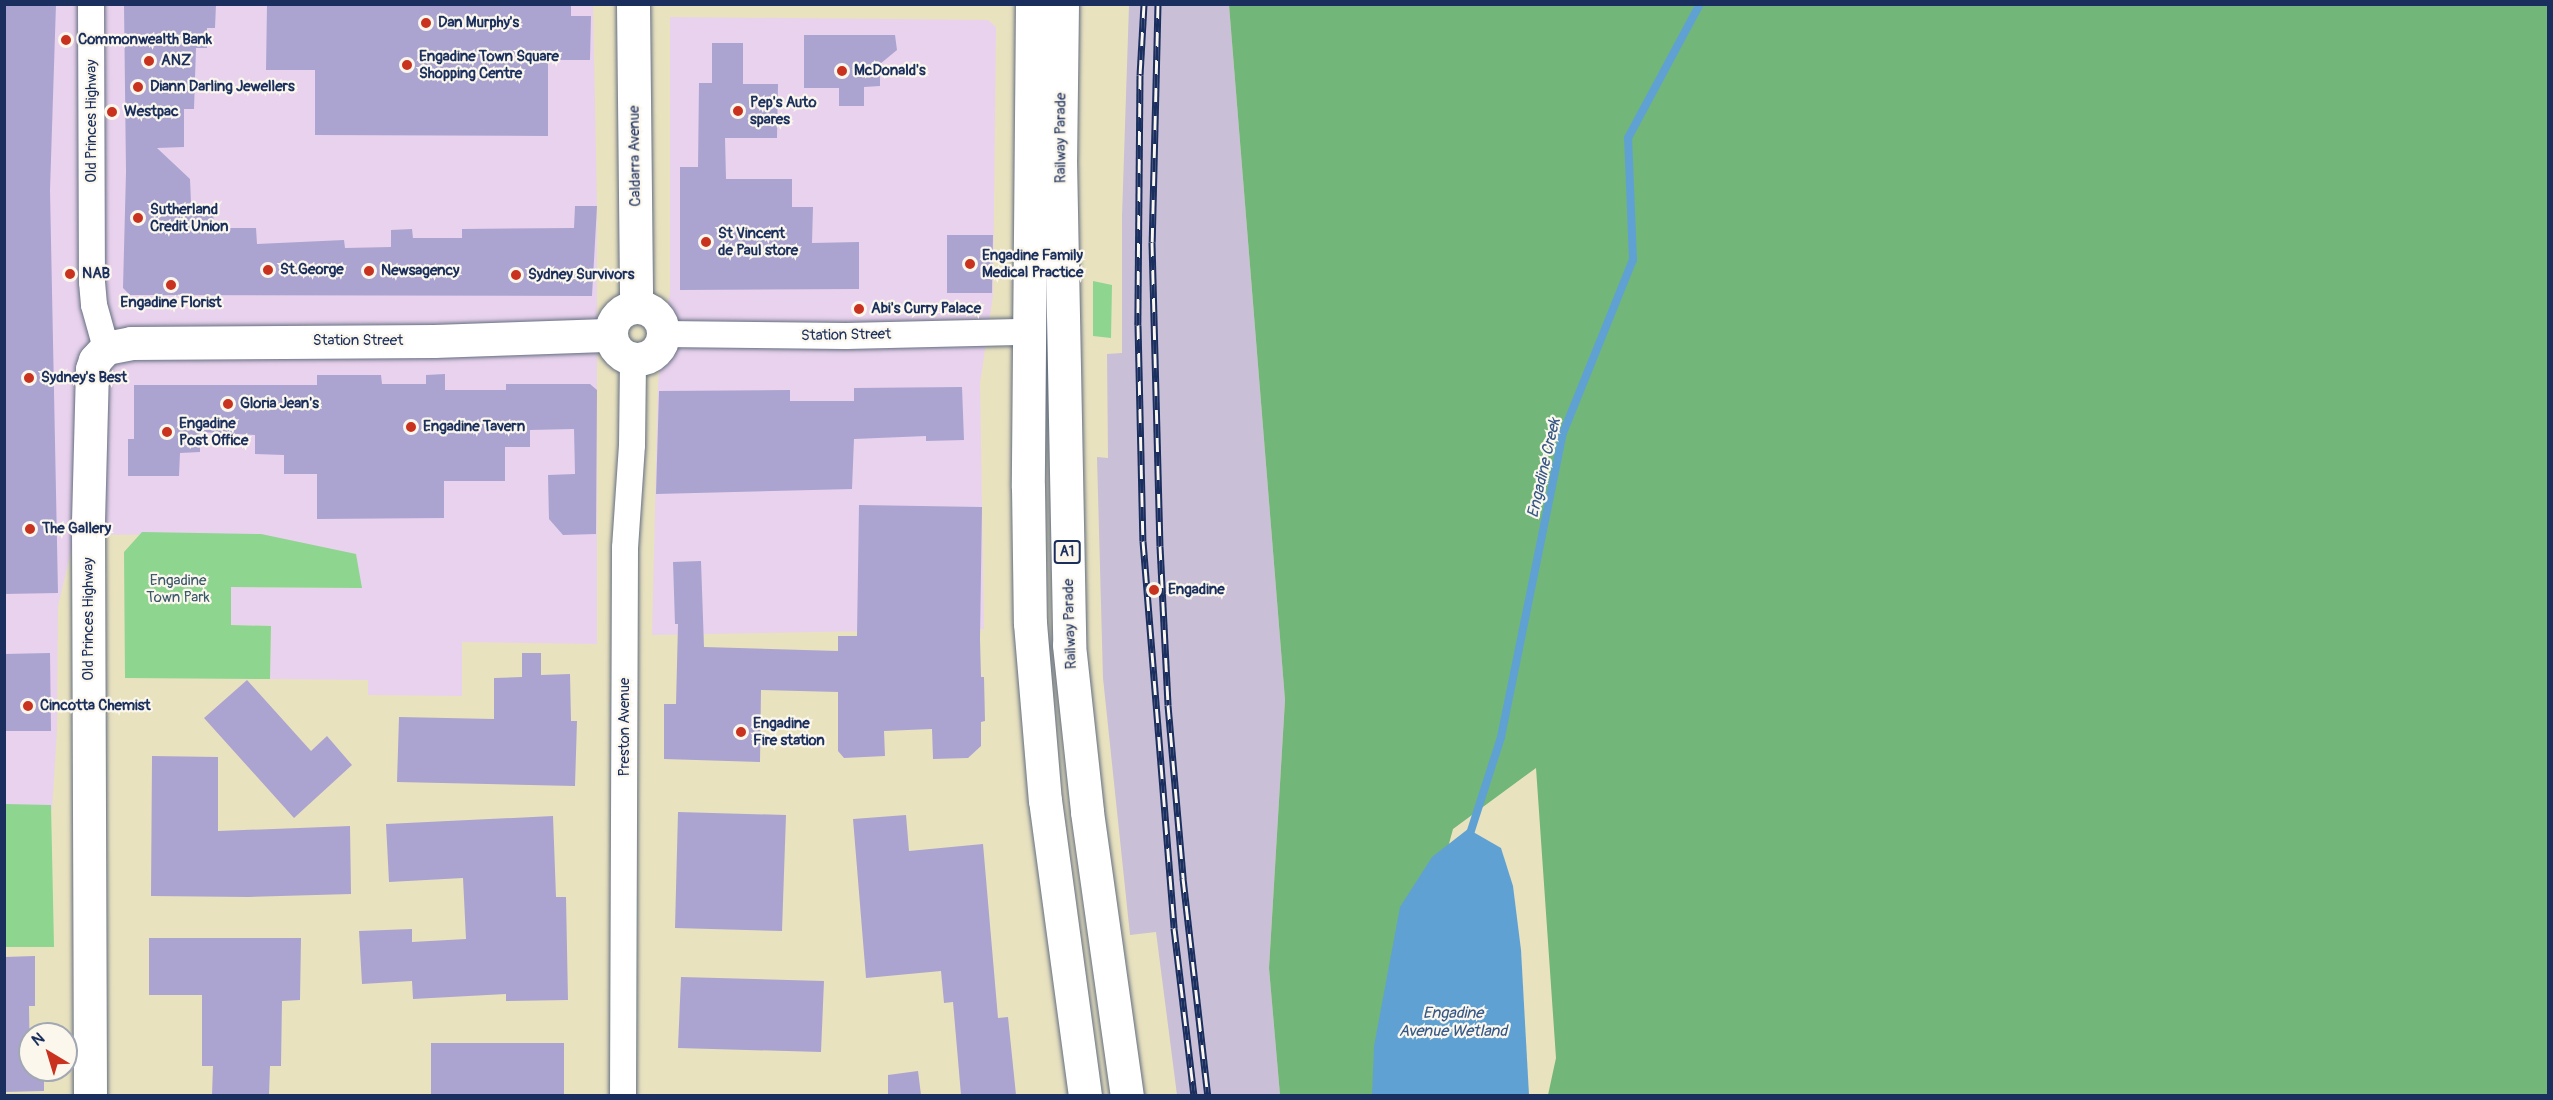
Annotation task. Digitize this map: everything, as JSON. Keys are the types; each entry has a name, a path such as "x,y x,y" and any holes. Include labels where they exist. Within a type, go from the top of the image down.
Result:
{"main road":[{"name":"Caldarra Avenue","path":"633,4 636,306"},
{"name":"Railway Parade","path":"1032,4 1028,487 1031,633 1045,800 1085,1095"},
{"name":"Railway Parade","path":"1062,4 1060,159 1069,645 1087,812 1127,1095"},
{"path":"636,306 645,308 659,318 664,334 662,344 650,357 633,360 617,351 610,335 620,312 636,306"},
{"name":"Station Street","path":"106,348 151,342 434,341 610,335"},
{"name":"Old Princes Highway","path":"90,1095 89,487 92,369 94,360 106,348"}],"street":[{"name":"Old Princes Highway","path":"92,4 92,282 98,324 106,348"},
{"name":"Station Street","path":"664,334 846,336 1029,332"},
{"name":"Preston Avenue","path":"624,1095 625,548 632,445 633,360"}],"shaded area":[{"path":"4,5 593,5 597,206 597,644 462,642 462,696 368,695 368,680 270,679 271,626 230,625 231,587 361,588 261,534 75,535 58,606 57,730 52,810 5,810"},
{"path":"1129,5 1229,5 1285,700 1269,968 1280,1095 1177,1095 1156,932 1130,935 1103,678 1097,457 1108,458 1107,354 1122,353 1122,216"},
{"path":"670,17 988,20 996,27 993,296 980,383 984,629 652,635 658,383 670,291"}],"green space":[{"path":"1229,5 2548,5 2548,1095 1548,1095 1556,1058 1536,768 1453,829 1381,1095 1280,1095 1269,968 1285,700"},
{"path":"1093,281 1112,285 1111,338 1093,336"},
{"name":"Engadine Town Park","path":"142,532 261,534 356,554 362,588 231,587 231,625 271,626 270,679 125,678 124,552"},
{"path":"5,804 51,805 54,947 5,947"}],"water":[{"name":"Engadine Avenue Wetland","path":"1468,829 1501,848 1513,886 1521,950 1529,1095 1372,1095 1374,1046 1400,907 1432,857"}],"building":[{"path":"4,4 56,4 50,190 58,593 4,594"},
{"path":"216,4 215,28 207,28 207,48 196,48 194,109 184,109 184,147 157,148 190,179 191,203 214,205 213,228 256,228 257,244 344,240 345,248 391,247 391,230 412,229 413,238 462,238 462,229 574,228 575,206 597,206 592,296 130,295 123,288 126,172 124,5"},
{"name":"Engadine Town Square Shopping Centre","path":"267,4 571,4 571,16 591,16 590,60 548,60 548,136 315,135 315,70 266,70"},
{"name":"McDonald's","path":"804,35 895,35 897,50 880,64 880,86 864,87 864,106 839,106 839,88 804,88"},
{"path":"712,43 743,43 743,84 778,84 777,138 725,138 726,179 792,179 792,207 813,207 812,243 859,242 859,289 680,290 680,167 698,167 699,83 712,83"},
{"name":"Engadine Family Medical Practice","path":"947,235 993,235 992,293 947,293"},
{"path":"445,374 445,390 506,390 506,384 590,384 597,390 596,534 563,535 549,519 548,475 575,474 574,429 530,430 530,447 505,447 505,481 444,481 444,518 317,519 317,474 284,474 284,455 255,454 255,435 200,432 200,452 180,453 179,476 128,476 128,439 134,439 134,385 317,385 317,375 381,375 382,384 426,384 426,375"},
{"path":"962,387 964,440 926,441 926,436 854,439 852,489 656,494 659,391 790,390 790,401 854,401 854,388"},
{"path":"859,505 982,507 980,639 985,721 981,722 981,746 968,758 933,759 932,729 884,731 885,756 844,758 838,751 838,692 761,690 760,762 664,759 664,704 676,704 678,624 675,624 673,562 701,561 704,647 838,651 838,636 857,636"},
{"name":"Cincotta Chemist","path":"50,653 51,731 4,731 4,654"},
{"path":"522,653 541,653 541,675 570,674 571,721 577,721 575,786 397,782 399,717 494,719 494,678 522,677"},
{"path":"247,680 311,751 327,736 352,765 294,818 204,718"},
{"path":"152,756 218,757 218,831 350,826 351,894 249,897 151,896"},
{"path":"678,812 786,815 782,931 675,928"},
{"path":"906,815 909,851 983,844 998,1018 1008,1017 1016,1095 961,1095 953,1002 944,1003 941,971 866,978 853,819"},
{"path":"553,816 556,897 566,897 568,1000 506,1001 506,994 413,999 412,981 362,984 359,931 412,929 412,942 466,939 463,878 389,882 386,824"},
{"path":"149,938 301,938 300,1000 282,1001 281,1066 270,1066 269,1095 212,1095 213,1066 202,1066 202,995 149,995"},
{"path":"35,956 35,1006 29,1006 29,1022 18,1022 18,1082 44,1082 44,1091 4,1092 4,957"},
{"path":"681,977 824,981 821,1052 678,1048"},
{"path":"431,1043 564,1043 564,1095 431,1095"},
{"path":"918,1071 921,1095 888,1095 888,1075"}],"waterway":[{"name":"Engadine Creek","path":"1468,840 1501,737 1563,433 1633,260 1628,138 1700,4"}],"railway":[{"path":"1144,4 1140,75 1138,325 1143,541 1174,928 1194,1096"},
{"path":"1158,4 1152,242 1160,546 1168,705 1183,878 1208,1096"}],"place":[{"name":"Dan Murphy's","path":"426,23"},
{"name":"Commonwealth Bank","path":"66,40"},
{"name":"ANZ","path":"149,61"},
{"name":"Engadine Town Square Shopping Centre","path":"407,65"},
{"name":"McDonald's","path":"842,71"},
{"name":"Diann Darling Jewellers","path":"138,87"},
{"name":"Pep's Auto spares","path":"738,111"},
{"name":"Westpac","path":"112,112"},
{"name":"Sutherland Credit Union","path":"138,218"},
{"name":"St Vincent de Paul store","path":"706,242"},
{"name":"Engadine Family Medical Practice","path":"970,264"},
{"name":"St.George","path":"268,270"},
{"name":"Newsagency","path":"369,271"},
{"name":"NAB","path":"70,274"},
{"name":"Sydney Survivors","path":"516,275"},
{"name":"Engadine Florist","path":"171,285"},
{"name":"Abi's Curry Palace","path":"859,309"},
{"name":"Sydney's Best","path":"29,378"},
{"name":"Gloria Jean's","path":"228,404"},
{"name":"Engadine Tavern","path":"411,427"},
{"name":"Engadine Post Office","path":"167,432"},
{"name":"The Gallery","path":"30,529"},
{"name":"Engadine","path":"1154,590"},
{"name":"Cincotta Chemist","path":"28,706"},
{"name":"Engadine Fire station","path":"741,732"}]}
